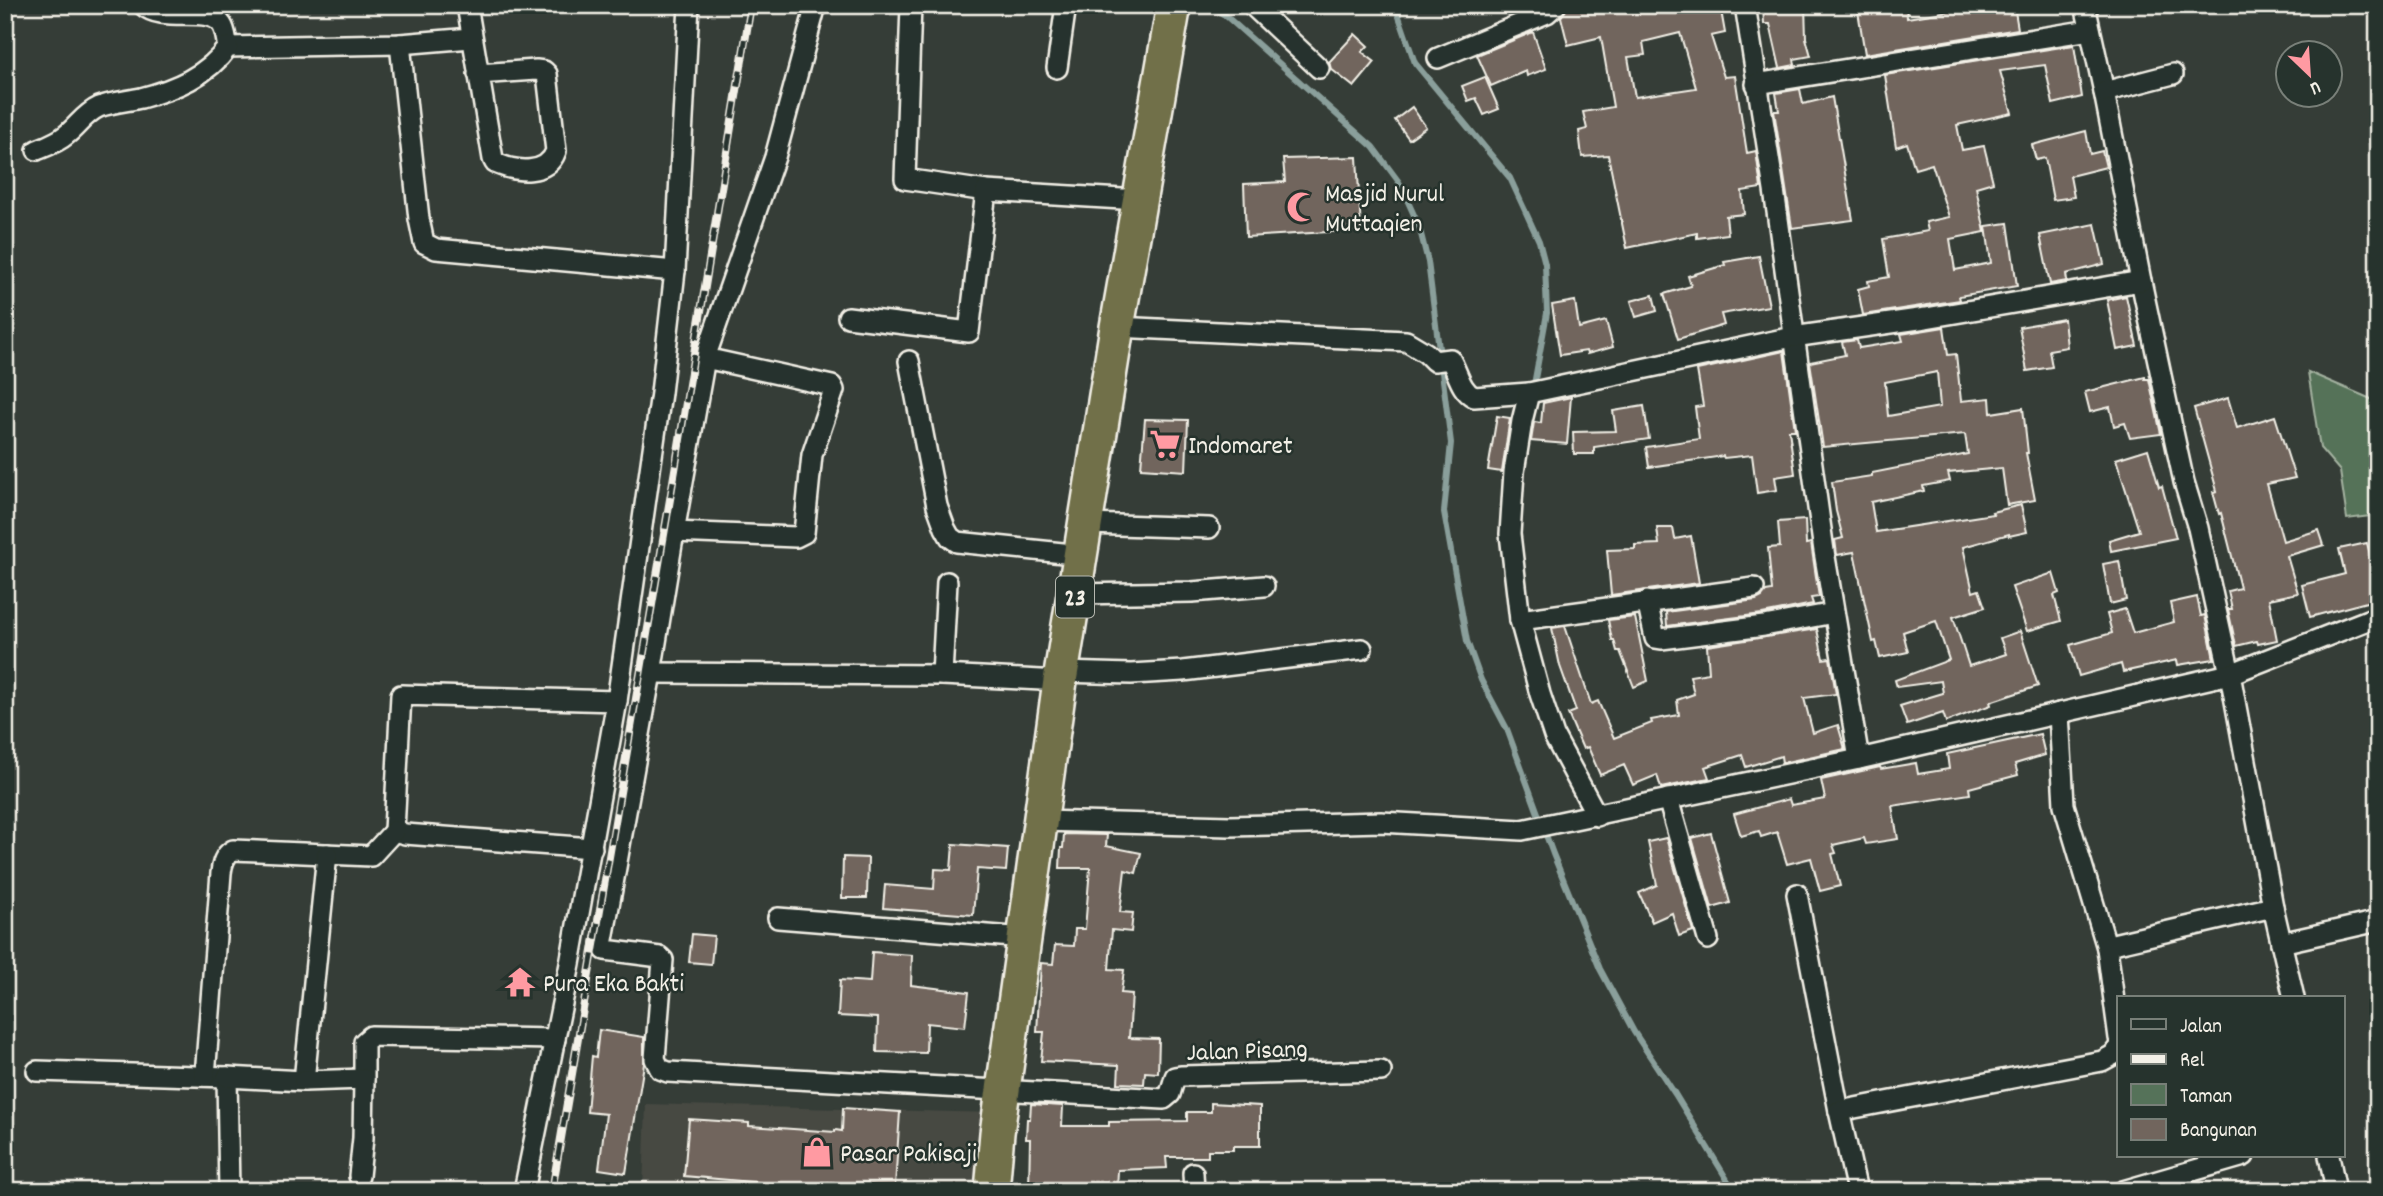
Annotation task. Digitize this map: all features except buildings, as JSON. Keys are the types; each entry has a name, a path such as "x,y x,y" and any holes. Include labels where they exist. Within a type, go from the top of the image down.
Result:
{"highway":[{"name":"23","path":"992,1191 997,1133 1061,677 1139,200 1167,8"}],"street":[{"path":"37,150 68,134 88,113 101,106 175,87 201,74 217,61 228,47 224,27 218,19 206,15 164,15 149,11 143,5"},
{"path":"467,5 471,38 495,163 516,171 545,167 553,160 556,151 547,74 536,70 478,74"},
{"path":"524,1191 592,848 617,701 661,393 675,271 690,5"},
{"path":"816,5 775,157 705,358 602,945 605,950 660,957 663,960 655,1059 660,1069 668,1072 1004,1090"},
{"path":"911,5 905,179 986,191 1139,200"},
{"path":"1057,68 1066,5"},
{"path":"1252,5 1319,68"},
{"path":"1745,5 1834,613 1859,759"},
{"path":"2085,5 2184,482 2230,674 2273,907 2294,996"},
{"path":"1438,58 1547,13 1554,6"},
{"path":"1756,84 2090,30"},
{"path":"228,47 400,44 471,38"},
{"path":"400,44 424,243 436,249 675,271"},
{"path":"2104,92 2173,74"},
{"path":"848,317 969,332 986,191"},
{"path":"1117,327 1406,341 1442,360 1468,394 1474,397 1534,392 1793,337 1926,318 2141,281"},
{"path":"674,532 796,537 804,533 811,455 834,390 832,386 705,358"},
{"path":"909,361 937,506 950,537 957,542 1084,540 1209,528"},
{"path":"1534,392 1522,421 1514,472 1510,534 1520,620 1554,736 1595,816"},
{"path":"942,676 947,582"},
{"path":"1075,594 1192,592 1264,586"},
{"path":"1520,620 1754,588"},
{"path":"1647,601 1652,631 1655,638 1661,639 1764,626 1834,613"},
{"path":"1041,821 1230,825 1381,822 1522,830 1859,759 2230,674 2378,616"},
{"path":"651,673 1061,677 1183,671 1362,649"},
{"path":"205,1076 223,862 233,850 371,856 394,831 401,695 617,701"},
{"path":"2059,713 2064,805 2107,948 2117,1023"},
{"path":"1668,799 1708,939"},
{"path":"394,831 592,848"},
{"path":"304,1081 327,854"},
{"path":"1797,894 1857,1191"},
{"path":"2107,948 2113,944 2273,907"},
{"path":"778,918 1025,938"},
{"path":"2281,943 2378,921"},
{"path":"359,1176 363,1138 362,1050 364,1042 371,1036 555,1039"},
{"path":"1839,1111 2102,1061 2117,1050"},
{"path":"37,1071 304,1081 364,1079"},
{"name":"Jalan Pisang","path":"1004,1090 1164,1099 1170,1094 1175,1077 1181,1076 1381,1071"},
{"path":"228,1077 229,1191"},
{"path":"2123,1191 2237,1158"},
{"path":"2329,1158 2336,1191"}],"shaded area":[{"name":"Pasar Pakisaji","path":"646,1104 994,1113 987,1191 643,1191"}],"green space":[{"path":"2308,372 2378,402 2378,515 2347,519 2340,471 2320,448"}],"waterway":[{"path":"1210,5 1226,16 1373,147 1399,182 1419,226 1428,262 1451,443 1444,512 1467,641 1481,680 1507,729 1553,854 1600,969 1634,1032 1734,1191"},
{"path":"1395,5 1415,63 1510,178 1539,241 1545,264 1547,313 1533,390"}],"railway":[{"path":"552,1191 751,5"}],"place":[{"name":"Masjid Nurul Muttaqien","path":"1302,207"},
{"name":"Indomaret","path":"1165,444"},
{"name":"Pura Eka Bakti","path":"520,982"},
{"name":"Pasar Pakisaji","path":"817,1152"}]}
